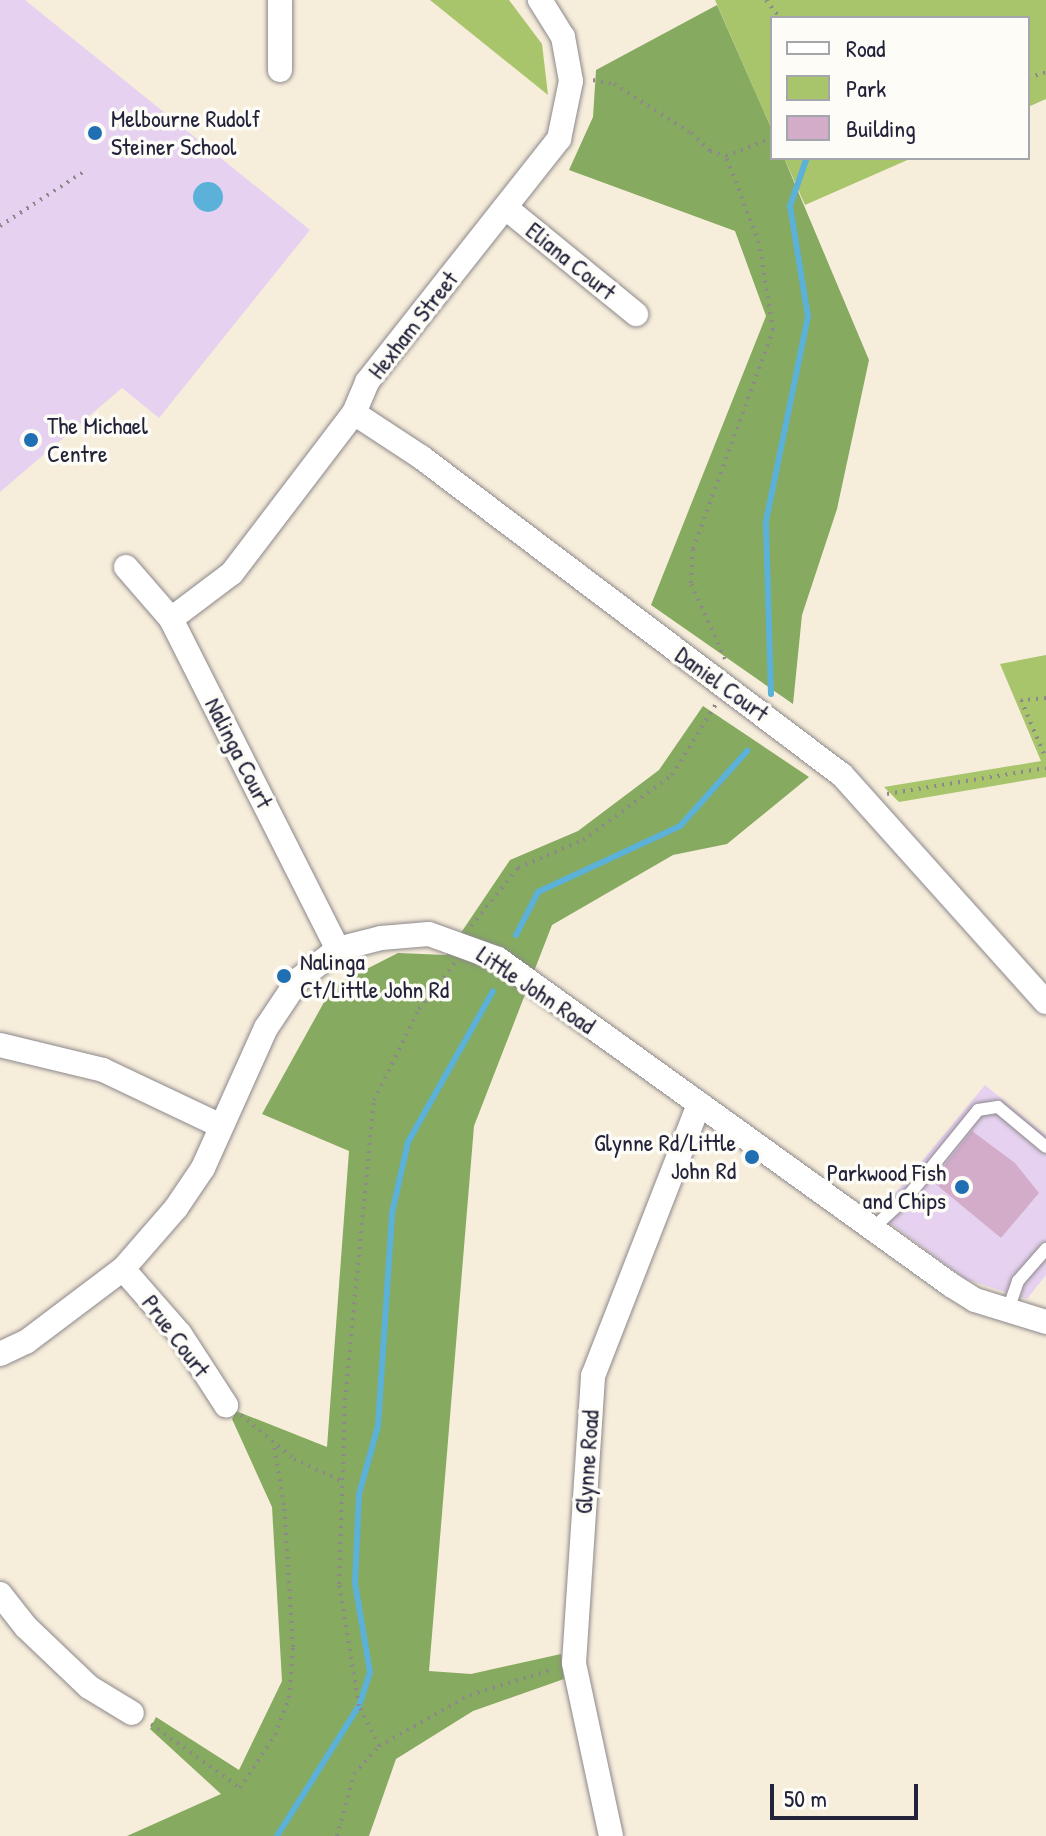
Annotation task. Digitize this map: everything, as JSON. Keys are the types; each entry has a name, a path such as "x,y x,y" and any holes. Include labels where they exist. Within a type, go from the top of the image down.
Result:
{"street":[{"path":"280,0 280,70"},
{"name":"Hexham Street","path":"171,619 232,573 354,413 367,382 559,139 571,81 563,37 540,0"},
{"name":"Eliana Court","path":"506,208 636,314"},
{"name":"Daniel Court","path":"354,413 421,457 801,742 866,798 1046,1002"},
{"name":"Nalinga Court","path":"126,567 171,619 338,949"},
{"name":"Little John Road","path":"0,1354 26,1342 123,1269 203,1168 266,1028 298,980 338,949 381,938 429,934 464,943 498,959 963,1293 1046,1322"},
{"path":"0,1045 103,1070 221,1126"},
{"name":"Glynne Road","path":"611,1836 574,1663 593,1376 699,1104"},
{"name":"Prue Court","path":"123,1269 180,1334 226,1405"},
{"path":"0,1594 26,1627 89,1687 132,1713"}],"lane":[{"path":"872,1229 909,1195 978,1110 998,1107 1046,1147"},
{"path":"1008,1310 1018,1281 1046,1249"}],"path":[{"path":"766,0 778,16"},
{"path":"571,81 614,84 691,133 710,151 726,156 770,139"},
{"path":"726,156 759,243 773,330 693,549 691,583 726,666"},
{"path":"0,226 83,172"},
{"path":"1046,698 1021,700 1046,759"},
{"path":"471,925 518,868 583,840 672,775 717,702"},
{"path":"866,798 1046,768"},
{"path":"379,1746 359,1706 339,1584 345,1400 374,1100 419,1009 456,961"},
{"path":"226,1405 274,1445 343,1482"},
{"path":"132,1713 240,1788 258,1768 284,1711 292,1674 288,1548 274,1445"},
{"path":"337,1836 354,1774 379,1746 470,1695 574,1663"}],"shaded area":[{"name":"Melbourne Rudolf Steiner School","path":"0,0 25,0 310,230 159,418 122,388 0,492"},
{"path":"985,1085 1046,1135 1046,1275 1027,1299 965,1279 878,1214"}],"green space":[{"path":"430,0 509,0 542,44 548,95"},
{"path":"715,0 1046,0 1046,99 1030,106 1030,16 770,16 770,125"},
{"path":"717,5 770,125 770,160 785,160 869,360 837,509 802,615 793,704 651,605 766,316 735,231 569,170 593,117 596,70"},
{"path":"785,160 907,160 805,205"},
{"path":"1046,655 1046,777 899,802 884,787 1041,761 1000,664"},
{"path":"703,706 809,777 727,844 673,855 552,925 474,1126 429,1671 471,1674 561,1654 564,1679 473,1711 396,1759 369,1836 127,1836 221,1794 150,1729 156,1717 239,1770 282,1681 272,1507 232,1419 236,1411 327,1447 349,1151 262,1114 333,986 398,953 446,955 510,860 578,831 659,770"}],"water":[{"path":"208,182 219,186 223,197 219,208 208,212 197,208 193,197 197,186"}],"building":[{"path":"972,1131 1015,1163 1039,1193 1001,1238 932,1181"}],"waterway":[{"path":"771,694 766,521 808,317 790,206 806,160"},
{"path":"516,935 538,892 680,826 747,751"},
{"path":"277,1836 359,1706 370,1672 355,1583 359,1494 378,1426 392,1213 408,1142 493,991"}],"place":[{"name":"Melbourne Rudolf Steiner School","path":"95,133"},
{"name":"The Michael Centre","path":"31,440"},
{"name":"Nalinga Ct/Little John Rd","path":"284,976"},
{"name":"Glynne Rd/Little John Rd","path":"752,1157"},
{"name":"Parkwood Fish and Chips","path":"962,1187"}]}
